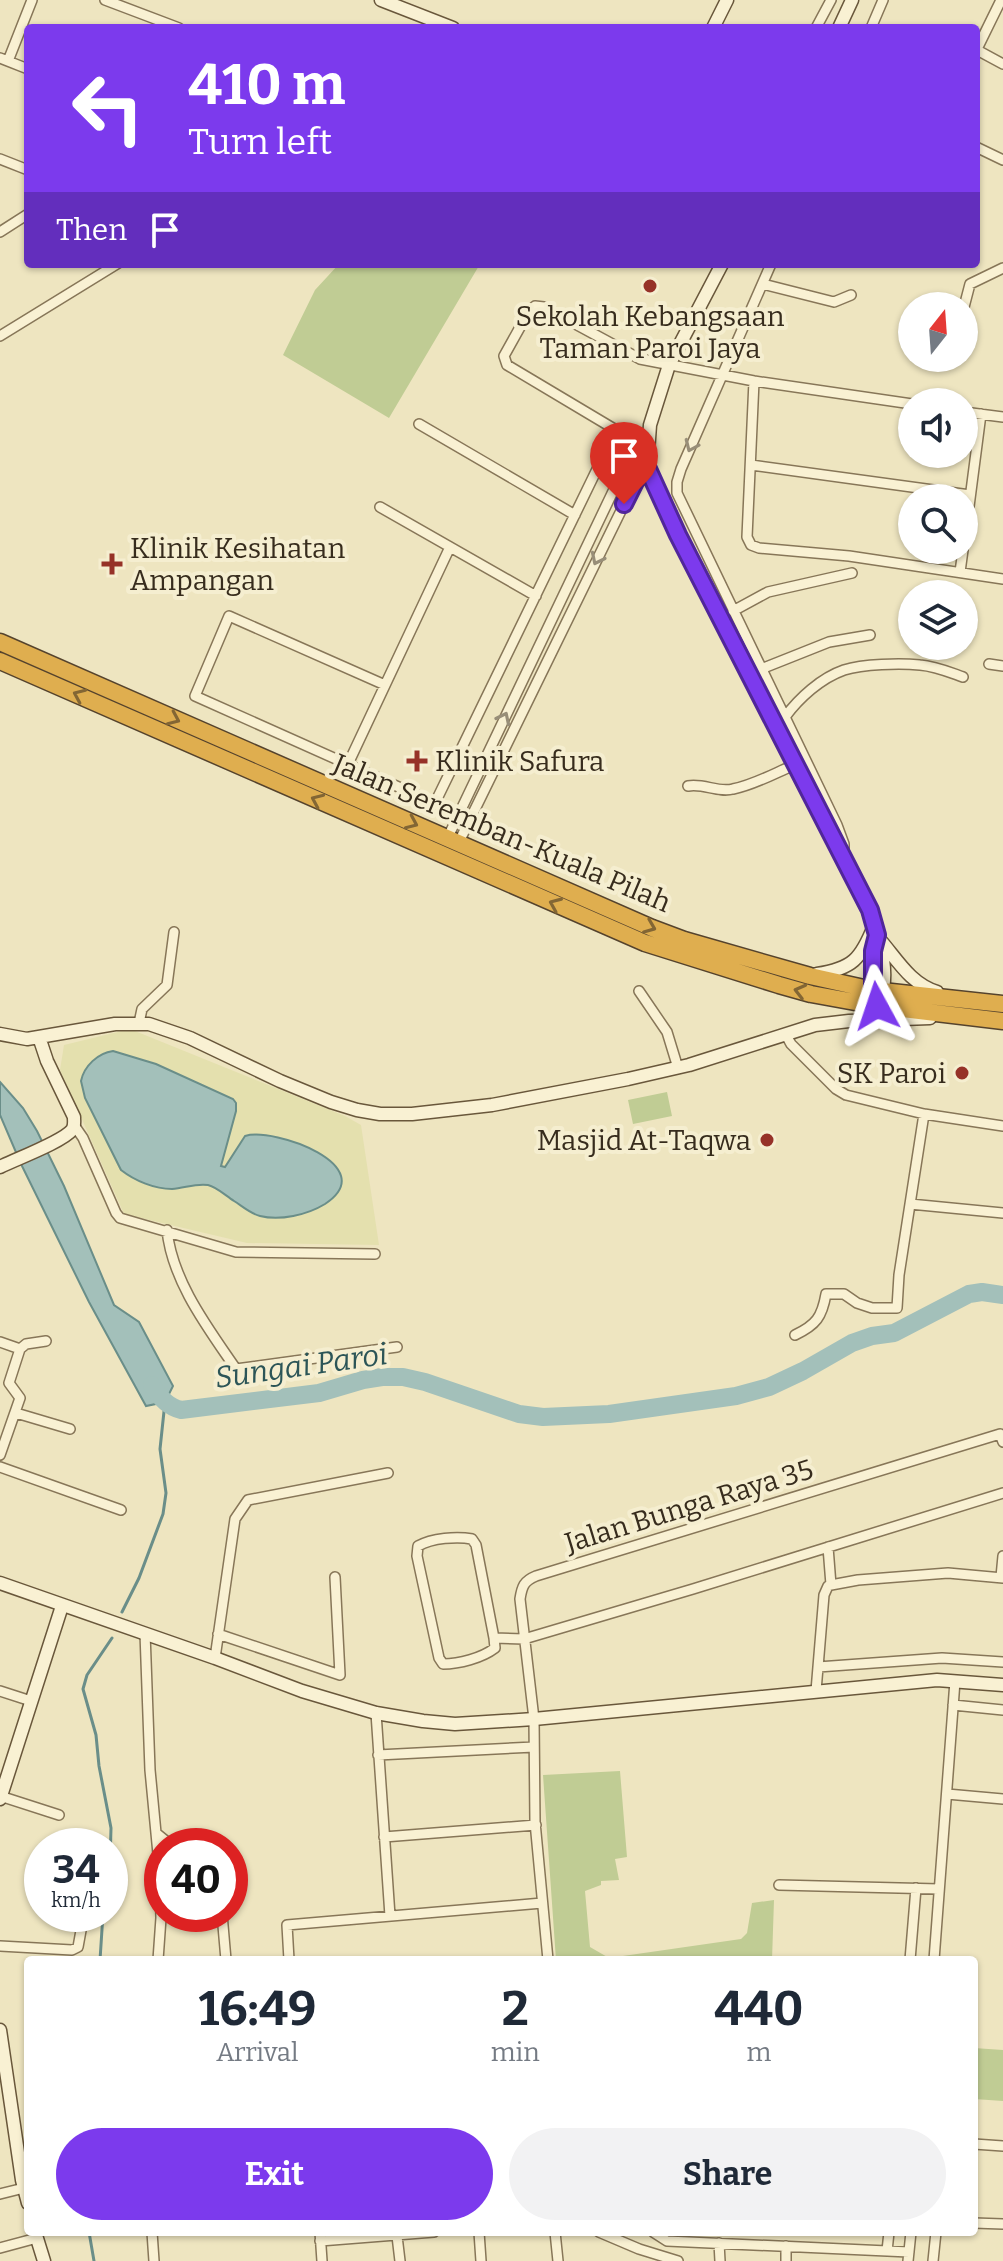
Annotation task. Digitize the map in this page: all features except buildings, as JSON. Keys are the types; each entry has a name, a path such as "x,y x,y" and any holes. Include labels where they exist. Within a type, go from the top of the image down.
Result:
{"highway":[{"name":"Jalan Seremban-Kuala Pilah","path":"0,642 652,928 878,996"},
{"name":"Jalan Seremban-Kuala Pilah","path":"0,661 645,943 811,994 878,996 969,1008 1003,1021"},
{"name":"Jalan Seremban-Kuala Pilah","path":"969,1008 1003,1004"}],"street":[{"path":"24,67 4,59 32,0"},
{"path":"105,0 125,4 170,24"},
{"path":"381,0 440,24"},
{"path":"715,24 727,0"},
{"path":"818,24 831,0"},
{"path":"873,24 883,0"},
{"path":"980,43 1001,0"},
{"path":"840,24 848,1"},
{"path":"980,53 1003,64"},
{"path":"980,149 1003,160"},
{"path":"0,159 24,168"},
{"path":"0,232 24,217"},
{"path":"0,336 110,268"},
{"path":"720,268 669,365 650,425 647,462 678,535 870,910 876,931 915,981 969,1008"},
{"path":"769,268 681,469 677,493 837,825 844,844 844,861"},
{"path":"968,292 970,284 1003,268"},
{"path":"763,284 834,302 851,295"},
{"path":"648,438 616,430 507,365 504,356 529,311 535,306 544,307 640,359 754,381 898,402"},
{"path":"754,381 747,537 751,545 1003,579"},
{"path":"978,414 1003,417"},
{"path":"971,484 981,414"},
{"path":"419,424 575,515"},
{"path":"435,803 616,430"},
{"path":"452,841 459,814 627,462 634,456 647,462"},
{"path":"452,841 647,462"},
{"path":"751,465 898,485"},
{"path":"380,507 536,596"},
{"path":"348,764 450,547"},
{"path":"960,572 961,564"},
{"path":"733,611 768,592 852,573"},
{"path":"385,685 229,616 195,696 459,814"},
{"path":"761,669 829,642 870,635"},
{"path":"989,664 1003,666"},
{"path":"785,717 796,702 818,686 843,671 860,667 921,665 963,677"},
{"path":"688,786 700,784 718,790 733,790 794,765"},
{"path":"876,931 873,951 878,996"},
{"path":"810,976 837,971 853,964 876,931"},
{"path":"139,1023 142,1009 167,985 174,932"},
{"path":"639,991 667,1032 678,1068"},
{"path":"0,1034 27,1039 115,1024 139,1023 161,1027 331,1102 380,1114 412,1114 492,1105 678,1068 815,1025 969,1008"},
{"path":"786,1035 791,1044 846,1095 924,1114 1003,1126"},
{"path":"0,1167 53,1143 71,1131 74,1125 74,1117 39,1037"},
{"path":"795,1335 808,1328 823,1313 826,1294 844,1294 872,1308 897,1308 899,1275 924,1114"},
{"path":"74,1125 120,1218 236,1252 375,1254"},
{"path":"910,1204 1003,1213"},
{"path":"167,1230 169,1249 191,1298 236,1369 397,1347"},
{"path":"0,1455 20,1398 9,1383 20,1349 26,1344 46,1341"},
{"path":"0,1342 20,1349"},
{"path":"16,1413 70,1429"},
{"name":"Jalan Bunga Raya 35","path":"548,1956 536,1825 534,1719 521,1588 526,1580 1001,1438"},
{"path":"0,1467 121,1510"},
{"path":"215,1658 235,1519 248,1500 388,1473"},
{"path":"494,1638 524,1639 1003,1493"},
{"path":"463,1537 472,1539 476,1545 494,1638 495,1648 489,1652 453,1664 443,1664 439,1658 417,1556 418,1546 425,1542 463,1537"},
{"path":"828,1547 831,1585"},
{"path":"816,1691 824,1595 828,1586 858,1580 948,1573 1002,1578 1003,1556"},
{"path":"218,1634 340,1675 335,1577"},
{"path":"0,1583 302,1691 376,1713 423,1721 455,1724 534,1719 937,1680 1003,1685"},
{"path":"59,1815 0,1797 62,1606"},
{"path":"145,1633 156,1828"},
{"path":"818,1667 942,1658 1003,1662"},
{"path":"934,1956 955,1681"},
{"path":"0,1691 31,1701"},
{"path":"953,1705 1003,1710"},
{"path":"376,1713 390,1916"},
{"path":"378,1755 534,1747"},
{"path":"947,1794 1003,1799"},
{"path":"384,1837 536,1825"},
{"path":"779,1885 939,1889"},
{"path":"910,1956 916,1888"},
{"path":"289,1956 287,1925 542,1903"},
{"path":"0,1946 72,1950 78,1947 81,1932"},
{"path":"158,1956 160,1932"},
{"path":"224,1932 226,1956"},
{"path":"0,2030 24,2181"},
{"path":"978,2144 1003,2146"},
{"path":"0,2194 24,2194"},
{"path":"978,2223 1003,2224"},
{"path":"0,2248 33,2236"},
{"path":"36,2236 44,2261"},
{"path":"152,2236 154,2261"},
{"path":"322,2261 320,2237 397,2236 400,2261"},
{"path":"479,2236 481,2261"},
{"path":"555,2236 558,2261"},
{"path":"608,2236 679,2261 679,2241"},
{"path":"659,2236 667,2241 887,2251 909,2257 911,2236"},
{"path":"887,2251 889,2236"},
{"path":"933,2261 936,2236"},
{"path":"719,2243 720,2261"},
{"path":"786,2246 786,2261"},
{"path":"639,2249 640,2261"}],"shaded area":[{"path":"130,1029 361,1125 379,1245 247,1243 124,1214 60,1070 64,1045"}],"green space":[{"path":"335,268 478,268 389,418 283,355 315,290"},
{"path":"667,1092 672,1116 633,1124 628,1100"},
{"path":"620,1771 627,1857 615,1859 619,1880 601,1881 601,1885 585,1891 590,1947 606,1956 556,1956 543,1775"},
{"path":"774,1900 772,1956 623,1956 741,1939 747,1933 752,1903"},
{"path":"978,2048 1003,2050 1003,2101 978,2099"}],"water":[{"path":"113,1051 156,1064 233,1099 236,1111 221,1166 225,1167 245,1136 278,1137 318,1152 333,1163 341,1176 339,1190 325,1204 310,1211 293,1216 268,1217 253,1214 208,1185 166,1189 145,1184 127,1174 121,1170 85,1098 81,1081 92,1061"},
{"path":"0,1082 23,1108 37,1131 64,1186 114,1305 139,1322 173,1386 165,1402 146,1406 89,1302 0,1115"}],"waterway":[{"name":"Sungai Paroi","path":"152,1385 164,1401 181,1410 319,1393 363,1380 403,1377 519,1414 543,1417 609,1414 736,1396 769,1387 852,1343 894,1333 969,1294 1003,1295"},
{"path":"122,1612 139,1578 163,1514 166,1493 160,1449 165,1402"},
{"path":"111,1828 96,1735 83,1689 87,1675 112,1638"},
{"path":"100,1956 102,1932"},
{"path":"90,2236 94,2261"}],"place":[{"name":"Sekolah Kebangsaan Taman Paroi Jaya","path":"650,286"},
{"name":"Klinik Kesihatan Ampangan","path":"112,564"},
{"name":"Klinik Safura","path":"417,761"},
{"name":"SK Paroi","path":"962,1073"},
{"name":"Masjid At-Taqwa","path":"767,1140"}],"route":[{"path":"624,504 640,472 647,467 678,535 870,910 877,935 873,951 873,990 877,1006"}]}
